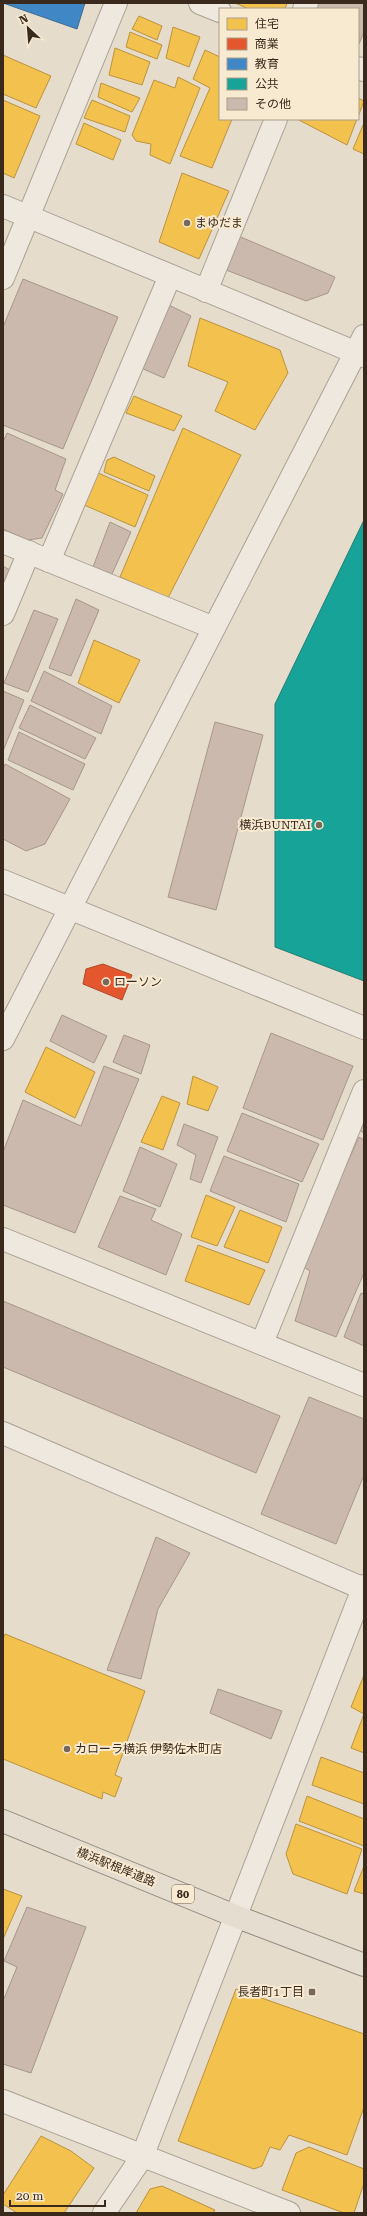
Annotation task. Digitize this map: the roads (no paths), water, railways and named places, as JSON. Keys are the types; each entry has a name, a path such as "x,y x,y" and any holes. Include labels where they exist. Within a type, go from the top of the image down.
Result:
{"main road":[{"name":"横浜駅根岸道路","path":"3,1820 235,1916 364,1965"}],"street":[{"path":"3,278 116,3"},
{"path":"200,3 219,11"},
{"path":"206,291 276,120"},
{"path":"3,206 206,291 361,348 214,628 3,1039"},
{"path":"49,561 170,276"},
{"path":"3,542 214,628"},
{"path":"3,614 29,552"},
{"path":"3,881 364,1028"},
{"path":"262,1343 364,1091"},
{"path":"3,1239 364,1384"},
{"path":"3,1433 364,1588 142,2157 104,2213"},
{"path":"3,2101 142,2157 289,2213"}],"place":[{"name":"まゆだま","path":"187,223"},
{"name":"横浜BUNTAI","path":"319,825"},
{"name":"ローソン","path":"106,982"},
{"name":"カローラ横浜 伊勢佐木町店","path":"67,1749"},
{"name":"長者町1丁目","path":"312,1992"}]}
